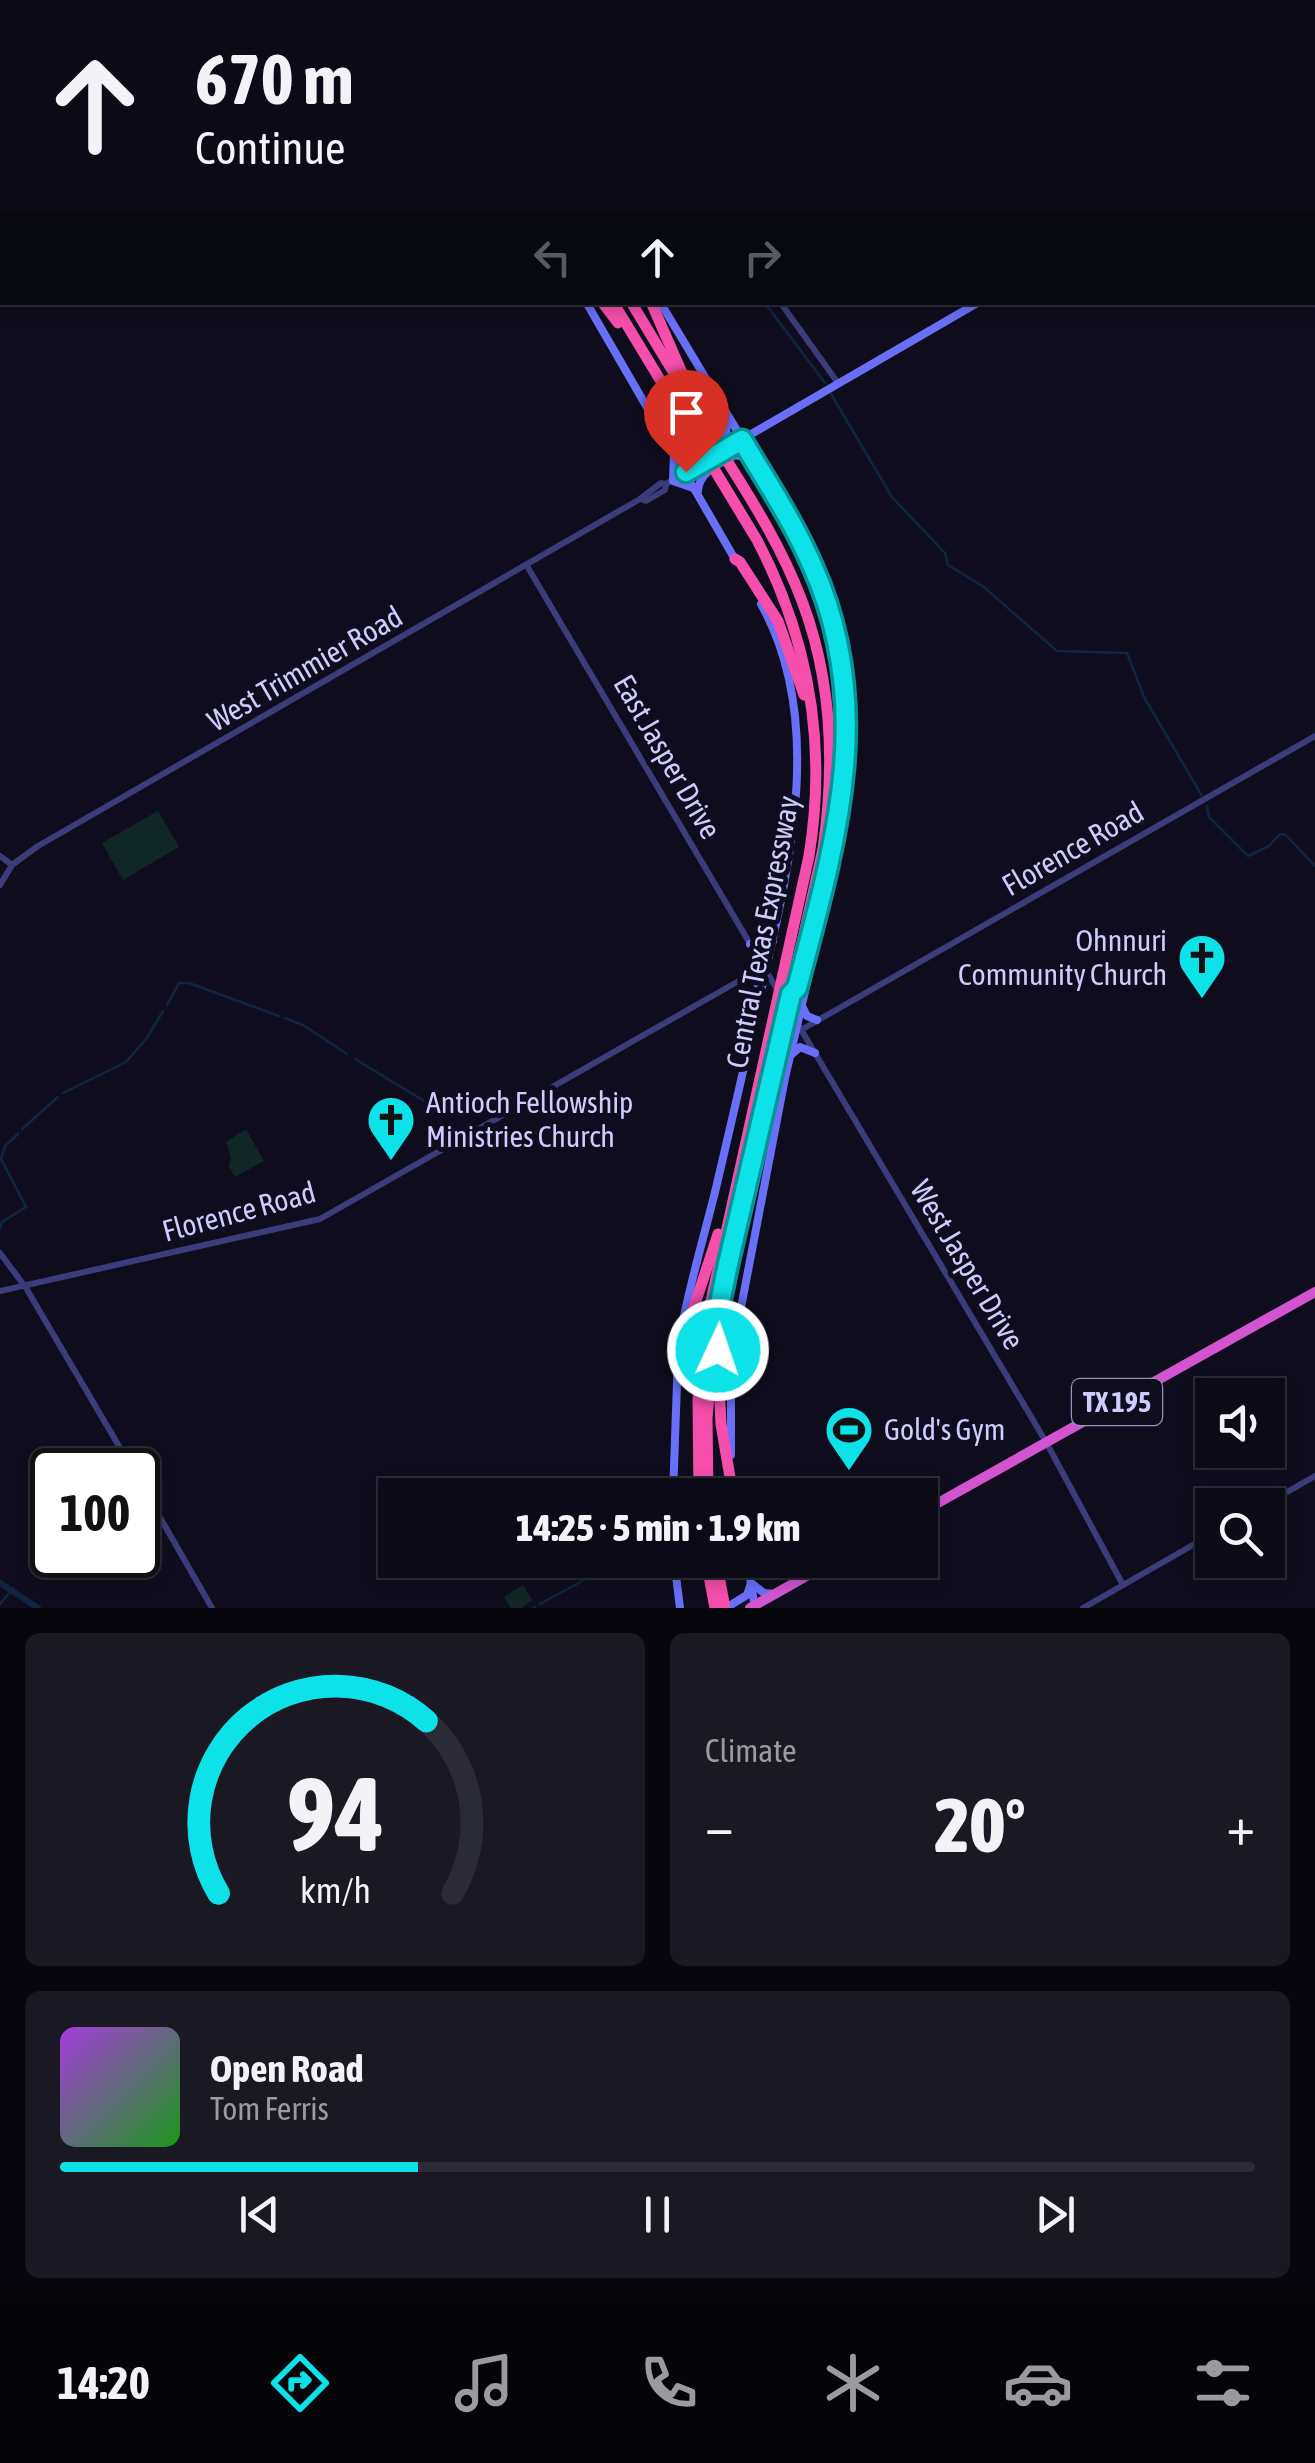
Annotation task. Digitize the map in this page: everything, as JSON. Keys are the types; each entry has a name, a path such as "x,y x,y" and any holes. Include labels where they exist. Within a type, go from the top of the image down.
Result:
{"highway":[{"path":"604,305 652,366"},
{"name":"Central Texas Expressway","path":"615,305 767,559 792,618 810,689 818,782 806,874 712,1292 702,1354 697,1478"},
{"name":"Central Texas Expressway","path":"633,305 770,532 796,588 814,640 830,752 828,808 791,994 719,1308 708,1392 708,1478"},
{"path":"652,305 699,414"},
{"path":"735,559 762,596 790,650 807,710 813,771 818,782"},
{"path":"791,994 802,970 838,823 849,723"},
{"path":"677,1359 733,1198"},
{"name":"TX 195","path":"938,1502 1315,1292"},
{"path":"719,1308 718,1396 731,1478"},
{"path":"712,1578 721,1605"},
{"path":"718,1578 721,1605"},
{"path":"753,1607 804,1578"}],"main road":[{"path":"588,305 777,638 795,706 797,753 790,848 768,976 761,990 684,1312 677,1359 674,1478"},
{"path":"662,305 813,566 829,608 841,660 849,723 850,767 840,840 766,1171 732,1370 733,1478"},
{"name":"West Trimmier Road","path":"686,472 973,305"},
{"path":"674,454 693,456 722,438 729,420"},
{"path":"729,420 746,429 759,429 754,450 757,466"},
{"path":"674,454 669,483 698,494"},
{"path":"698,494 702,478 735,455 746,456 757,466"},
{"path":"750,944 761,946 773,941"},
{"path":"747,977 756,981 761,990"},
{"path":"802,1007 807,1016 817,1020"},
{"path":"790,1055 800,1047 814,1053"},
{"path":"676,1578 680,1608"},
{"path":"750,1578 753,1607"},
{"path":"721,1605 747,1595 751,1583"},
{"path":"751,1583 764,1593 775,1594"}],"street":[{"path":"782,305 838,383"},
{"name":"West Trimmier Road","path":"640,499 646,501 665,490 686,472"},
{"name":"West Trimmier Road","path":"0,885 12,865 38,846 528,566 661,483 669,483"},
{"name":"East Jasper Drive","path":"528,566 768,976"},
{"name":"Florence Road","path":"799,1027 1315,736"},
{"path":"0,856 12,865"},
{"name":"Florence Road","path":"0,1291 320,1219 747,977 768,976"},
{"name":"West Jasper Drive","path":"768,976 1046,1442 1122,1586"},
{"path":"0,1253 24,1286 119,1448"},
{"path":"1285,1493 1315,1476"},
{"path":"160,1517 212,1608"},
{"path":"1083,1608 1195,1544"}],"green space":[{"path":"158,811 179,847 123,880 102,843"},
{"path":"246,1129 264,1161 235,1177 229,1167 231,1157 226,1142"},
{"path":"523,1585 532,1600 522,1608 511,1608 504,1597"}],"waterway":[{"path":"766,305 825,383"},
{"path":"831,394 892,497 945,553 948,565 984,587 1057,651 1127,653 1144,697 1202,796"},
{"path":"1207,806 1209,817 1248,856 1269,846 1280,834 1286,835 1315,866"},
{"path":"167,1005 179,983 189,983 279,1016"},
{"path":"63,1093 126,1062 163,1011"},
{"path":"285,1018 347,1054"},
{"path":"355,1059 444,1113"},
{"path":"22,1129 58,1097"},
{"path":"0,1229 2,1222 26,1207 1,1159 5,1146 18,1134"},
{"path":"540,1604 588,1578"},
{"path":"0,1583 38,1608"},
{"path":"0,1604 13,1588"}],"place":[{"name":"Ohnnuri Community Church","path":"1202,1000"},
{"name":"Antioch Fellowship Ministries Church","path":"391,1162"},
{"name":"Gold's Gym","path":"849,1472"}],"route":[{"path":"686,472 742,440 775,494 824,594 841,660 849,723 838,823 816,919 797,988 791,994 728,1264 719,1308 718,1350"}]}
